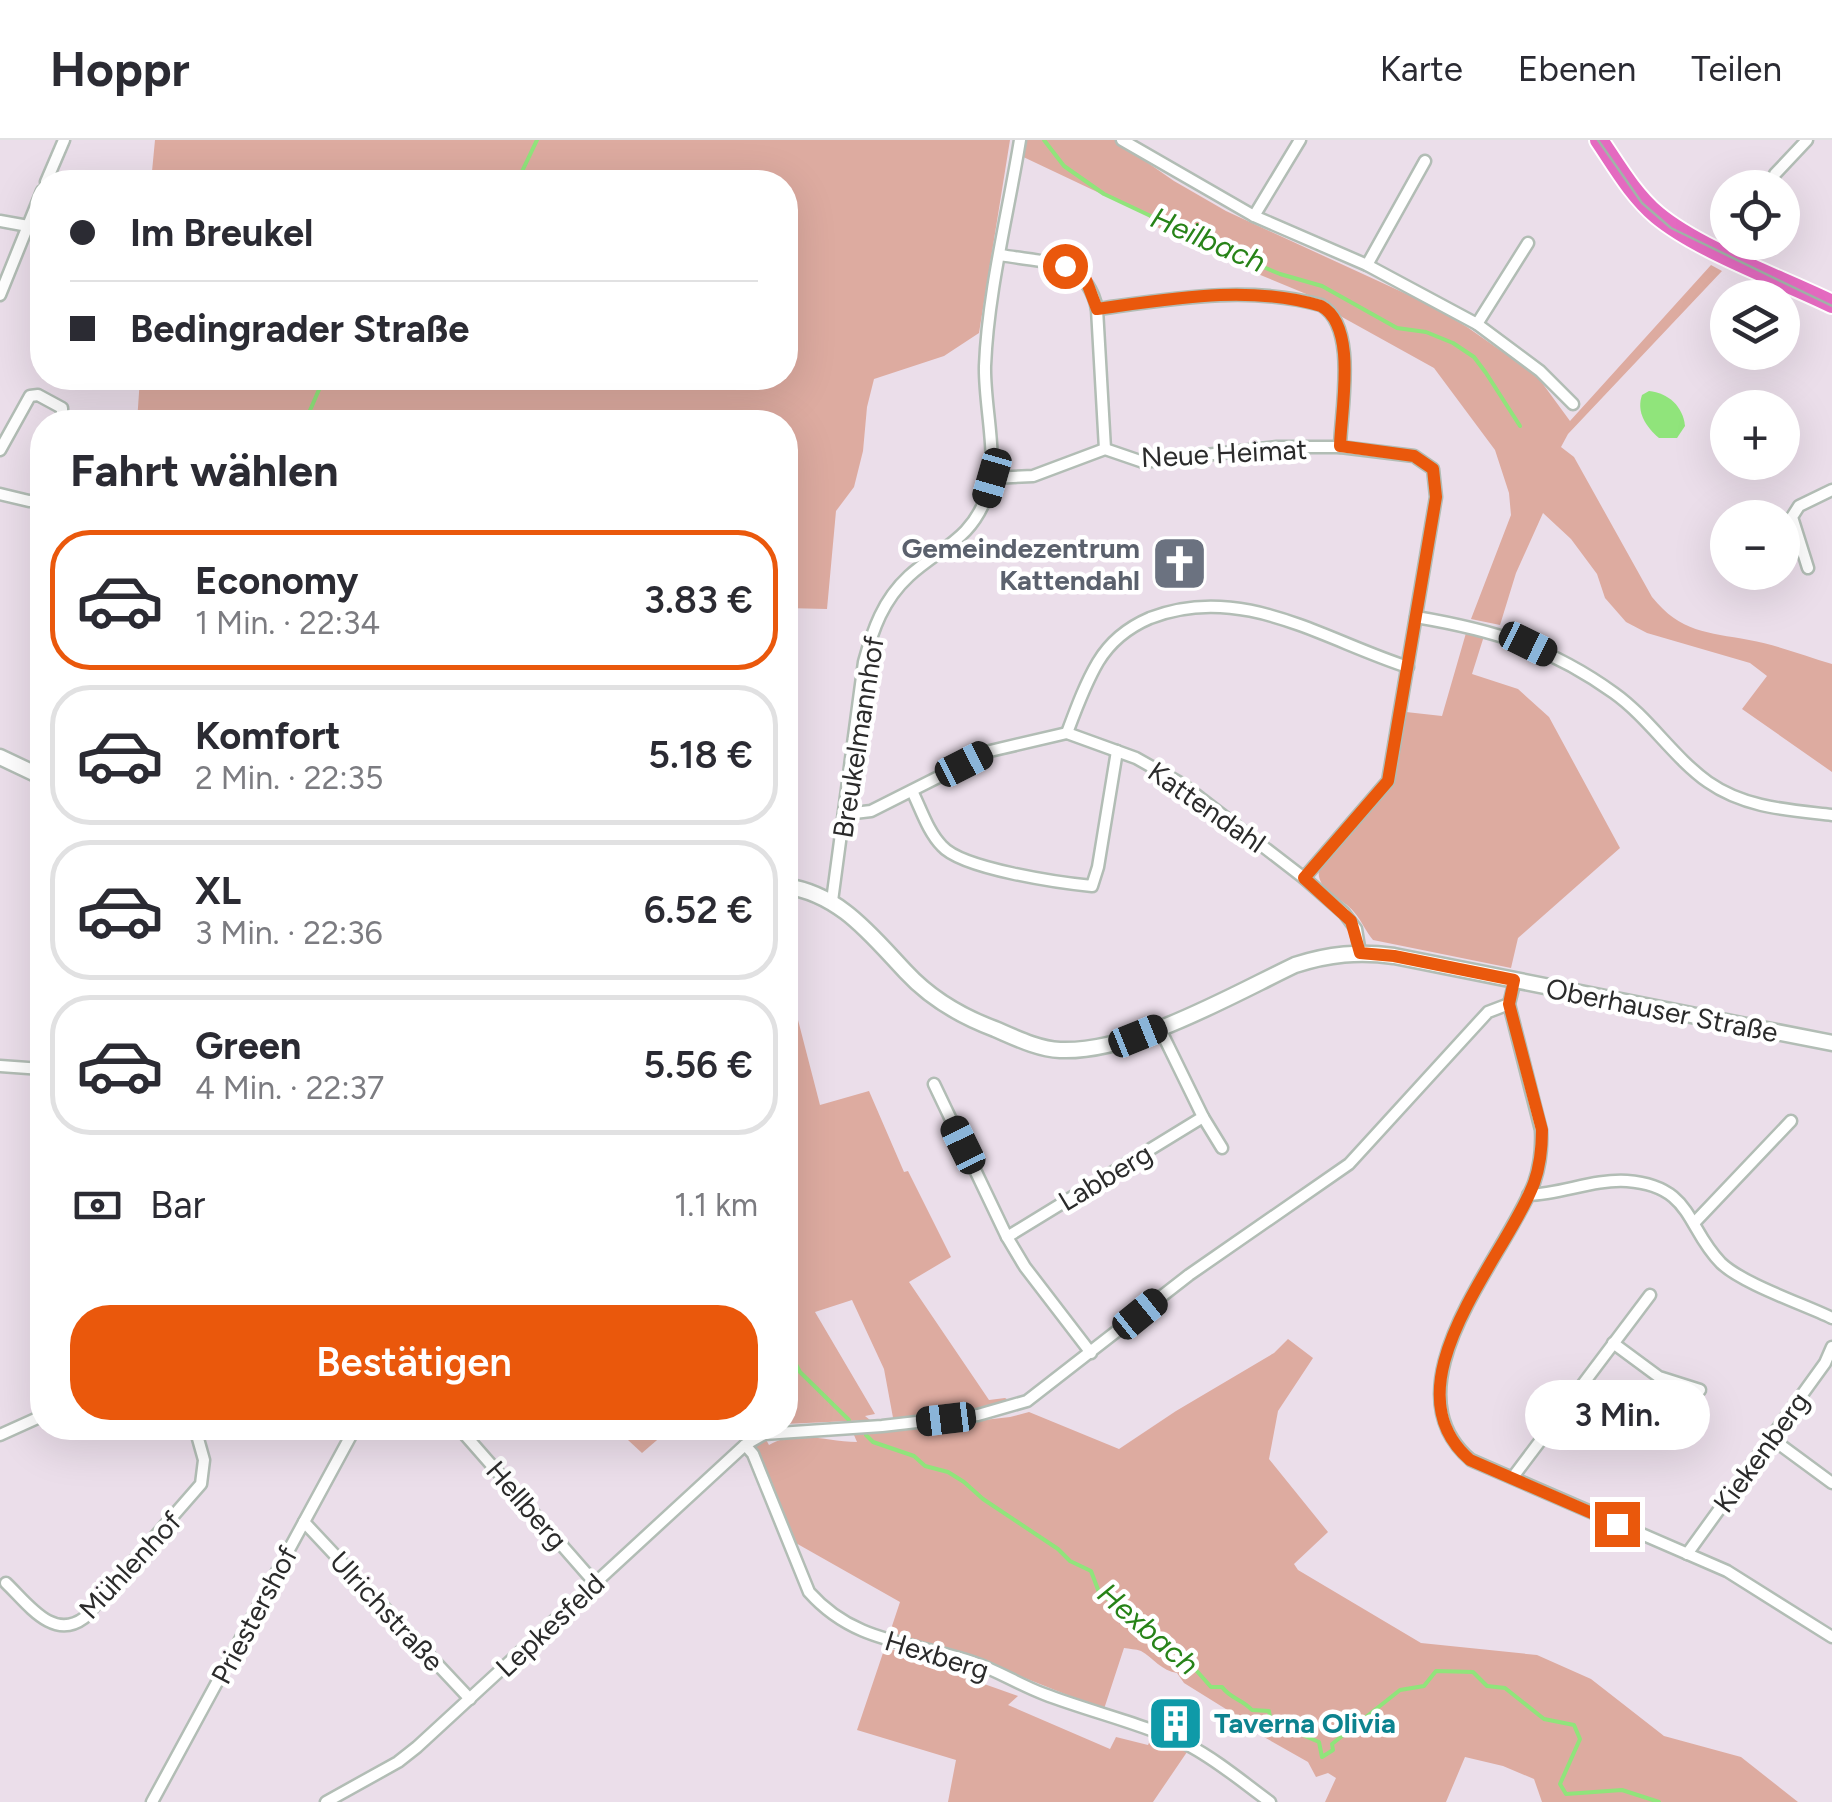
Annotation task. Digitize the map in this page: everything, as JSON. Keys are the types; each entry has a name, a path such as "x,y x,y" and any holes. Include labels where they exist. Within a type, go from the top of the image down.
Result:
{"main road":[{"path":"1599,140 1637,193 1660,217 1690,236 1830,298"}],"street":[{"path":"51,170 64,140"},
{"name":"Breukelmannhof","path":"832,901 864,662 875,624 887,601 910,575 969,528 992,478 985,367 988,328 1020,140"},
{"path":"1122,140 1254,216 1367,266 1477,324 1540,370 1574,404"},
{"path":"1142,151 1149,140"},
{"path":"1254,216 1300,140"},
{"path":"1779,170 1807,140"},
{"path":"1367,266 1426,160"},
{"path":"0,221 28,226"},
{"path":"0,295 30,221"},
{"path":"1477,324 1528,242"},
{"path":"1001,256 1065,266 1086,280 1097,309 1105,449"},
{"path":"1097,309 1192,296 1228,296 1312,303 1330,310 1343,332 1344,344 1340,446"},
{"path":"0,450 30,396 38,395 62,410"},
{"name":"Neue Heimat","path":"992,478 1033,476 1105,449 1142,462 1277,448 1340,446 1414,456 1433,469 1438,487 1385,787 1304,878"},
{"path":"1808,568 1791,522 1793,513 1832,490"},
{"path":"0,494 30,501"},
{"path":"846,814 872,811 990,751 1067,733 1098,661 1110,646 1142,622 1185,608 1207,605 1251,609 1408,667"},
{"path":"1416,617 1504,634 1553,656 1617,695 1694,770 1724,791 1760,806 1832,815"},
{"name":"Kattendahl","path":"1067,733 1117,751 1182,784 1304,878 1351,921 1360,953"},
{"path":"912,791 940,845 956,856 1050,882 1092,886 1117,751"},
{"path":"0,757 30,771"},
{"name":"Oberhauser Straße","path":"798,890 832,901 849,912 914,981 972,1020 1031,1044 1058,1050 1116,1044 1295,965 1360,953 1394,956 1832,1043"},
{"path":"1514,980 1509,1004 1542,1130 1542,1150 1528,1195 1451,1338 1441,1412 1446,1430 1455,1447 1470,1460 1727,1571 1832,1637"},
{"path":"934,1084 1007,1237 1025,1267 1091,1353 1189,1275 1349,1164 1488,1012 1509,1004"},
{"path":"1159,1027 1202,1117 1222,1148"},
{"path":"0,1066 30,1068"},
{"name":"Labberg","path":"1007,1237 1202,1117"},
{"path":"1695,1222 1791,1121"},
{"path":"1528,1195 1588,1183 1630,1182 1670,1193 1721,1262 1738,1274 1832,1318"},
{"path":"1513,1477 1650,1295"},
{"path":"1613,1343 1660,1377 1700,1390"},
{"name":"Kiekenberg","path":"1687,1554 1832,1347"},
{"name":"Lepkesfeld","path":"798,1432 882,1426 1002,1410 1027,1401 1091,1353"},
{"path":"0,1435 30,1421"},
{"path":"1771,1438 1832,1482"},
{"name":"Mühlenhof","path":"6,1583 54,1625 69,1626 84,1618 201,1484 204,1460 198,1440"},
{"name":"Priestershof","path":"152,1802 348,1440"},
{"name":"Hellberg","path":"470,1440 594,1582"},
{"name":"Lepkesfeld","path":"326,1802 398,1762 754,1440"},
{"name":"Hexberg","path":"745,1445 753,1454 810,1592 836,1618 893,1643 942,1652 1105,1717 1158,1732 1192,1747 1270,1802"},
{"name":"Ulrichstraße","path":"304,1522 470,1699"}],"shaded area":[{"path":"155,140 1010,140 979,333 944,356 874,379 854,487 836,511 827,609 798,608 798,410 138,410 139,390 798,390 798,170 152,170"},
{"path":"1019,140 1115,140 1226,211 1426,303 1467,327 1537,376 1570,421 1711,265 1722,271 1568,434 1561,447 1574,457 1652,597 1673,618 1696,629 1832,664 1832,772 1742,709 1767,676 1750,663 1647,633 1626,622 1605,598 1597,574 1571,539 1543,513 1516,573 1500,625 1471,619 1511,515 1509,493 1495,450 1434,368 1342,317 1328,303 1236,265 1220,250 1188,244 1157,227 1148,216 1017,154"},
{"path":"1649,391 1668,398 1681,412 1685,426 1677,438 1659,438 1646,424 1640,401"},
{"path":"1466,633 1484,636 1472,674 1518,689 1549,717 1620,848 1518,938 1511,968 1373,940 1354,912 1325,888 1319,876 1319,869 1393,786 1406,712 1442,716"},
{"path":"798,1020 820,1105 869,1091 904,1172 908,1171 951,1257 909,1282 989,1400 1005,1398 1014,1403 894,1423 884,1369 852,1300 815,1312 875,1414 865,1416 870,1420 798,1423"},
{"path":"1288,1339 1313,1358 1278,1411 1269,1459 1328,1532 1294,1564 1298,1570 1421,1643 1537,1655 1591,1679 1664,1736 1741,1757 1798,1802 1542,1802 1534,1779 1465,1757 1446,1802 1325,1802 1336,1778 1328,1773 1316,1777 1308,1762 1264,1737 1258,1729 1141,1651 1124,1648 1104,1709 971,1658 888,1638 900,1602 794,1542 757,1454 761,1440 769,1445 801,1437 857,1442 854,1435 1029,1412 1119,1449 1274,1353"},
{"path":"628,1440 657,1440 642,1453"},
{"path":"885,1647 970,1675 970,1679 1018,1696 1008,1705 1110,1749 1116,1737 1148,1745 1153,1734 1187,1752 1153,1802 948,1802 956,1760 857,1730"}],"waterway":[{"path":"523,170 537,140"},
{"name":"Heilbach","path":"1044,140 1064,166 1104,194 1225,251 1322,286 1397,328 1426,332 1453,343 1474,357 1520,426"},
{"path":"310,410 319,390"},
{"path":"798,1368 849,1420"},
{"name":"Hexbach","path":"866,1435 873,1442 914,1456 925,1466 948,1472 1070,1561 1091,1571 1100,1595 1137,1620 1152,1641 1180,1652 1211,1687 1222,1687 1252,1710 1269,1711 1272,1728 1277,1732 1286,1728 1319,1742 1322,1757 1333,1750 1332,1744 1400,1690 1424,1686 1436,1671 1473,1672 1487,1686 1505,1688 1544,1719 1574,1725 1580,1739 1560,1784 1566,1794 1622,1790 1659,1802"}],"tram line":[{"path":"1598,140 1642,203 1671,228 1832,306"}],"place":[{"name":"Gemeindezentrum Kattendahl","path":"1179,564"},
{"name":"Taverna Olivia","path":"1175,1723"}],"route":[{"path":"1065,266 1086,280 1097,309 1192,296 1228,296 1312,303 1330,310 1343,332 1344,344 1340,446 1414,456 1433,469 1438,487 1388,781 1304,878 1351,921 1360,953 1514,980 1509,1004 1542,1130 1542,1150 1535,1181 1458,1319 1444,1370 1441,1412 1455,1447 1470,1460 1617,1524"}]}
